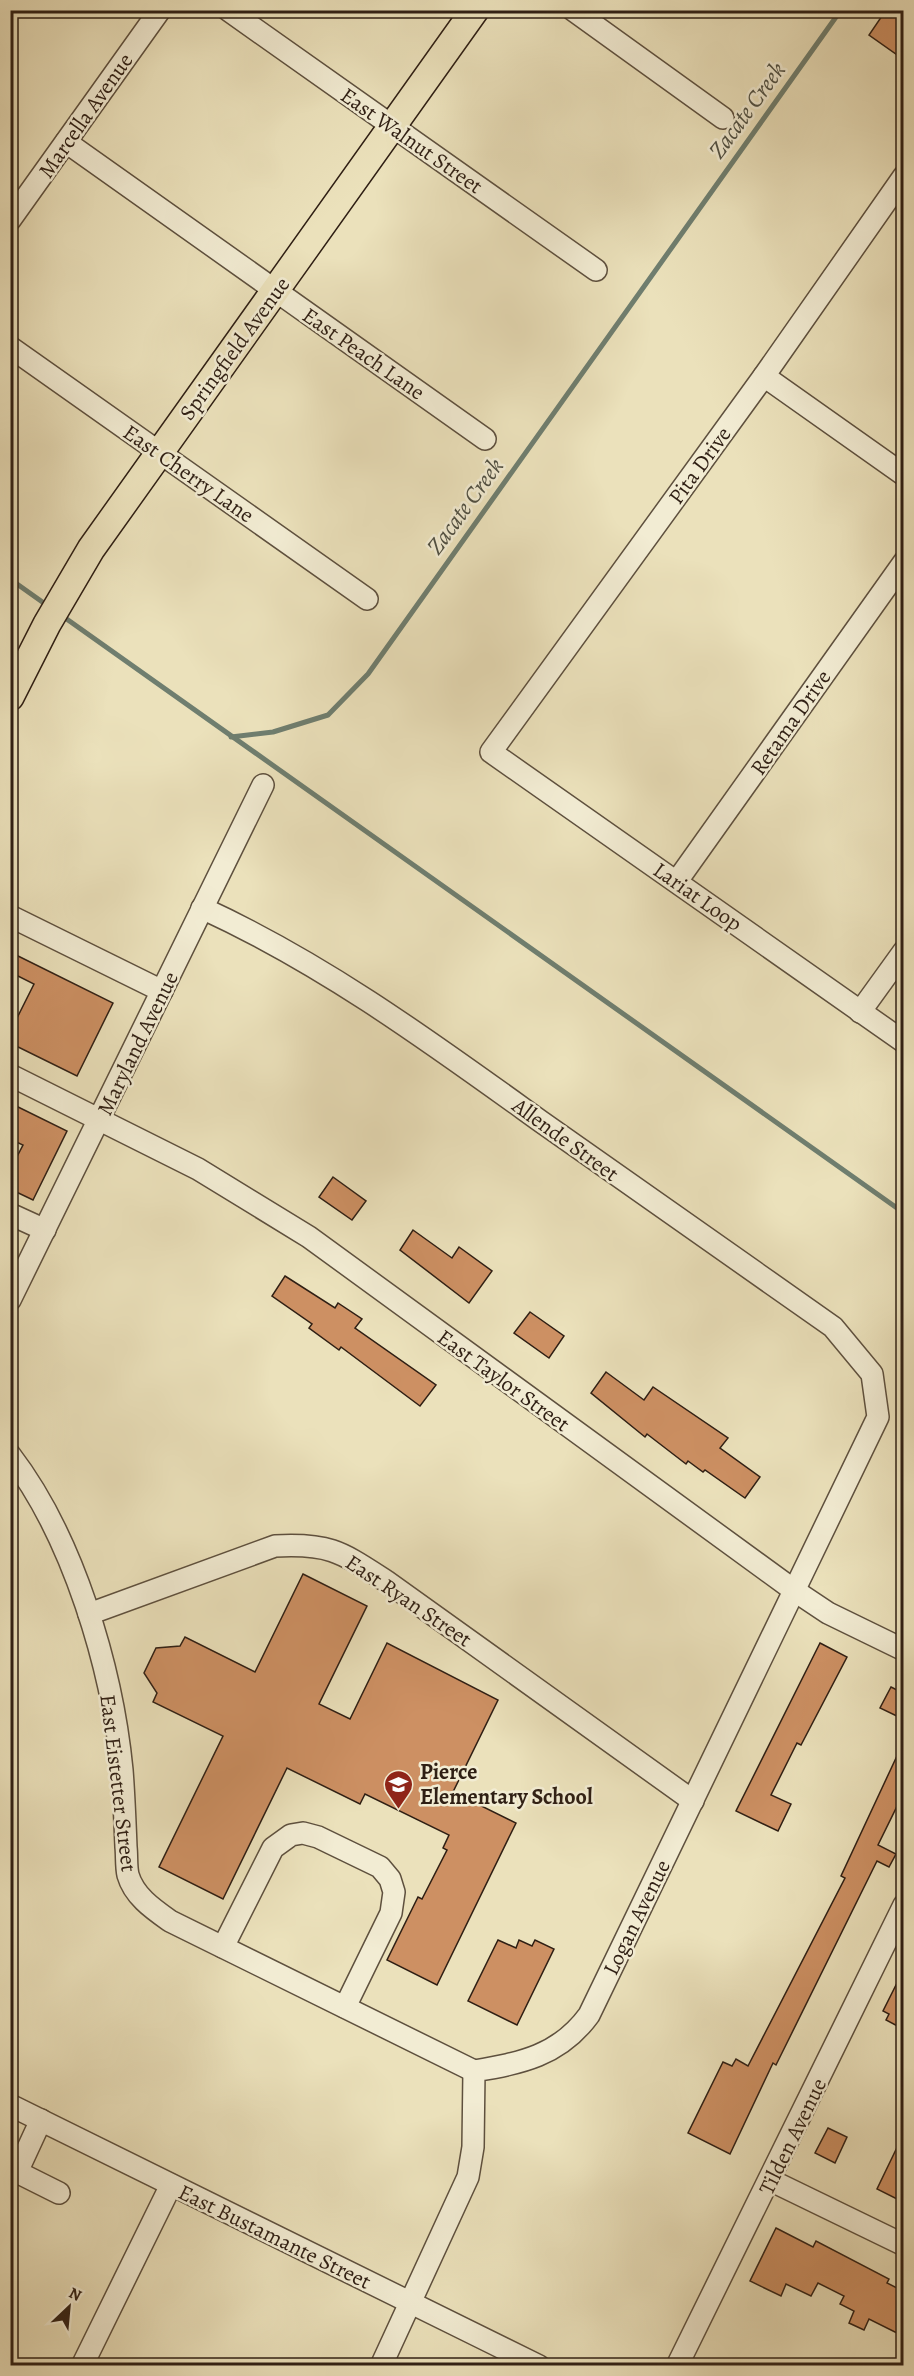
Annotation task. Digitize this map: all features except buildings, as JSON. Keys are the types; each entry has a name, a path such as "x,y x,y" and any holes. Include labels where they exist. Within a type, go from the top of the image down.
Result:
{"main road":[{"name":"Springfield Avenue","path":"14,684 66,590 160,452 475,10"}],"street":[{"name":"Marcella Avenue","path":"11,217 160,10"},
{"name":"East Walnut Street","path":"228,10 596,270"},
{"path":"573,10 723,118"},
{"name":"East Peach Lane","path":"66,142 485,439"},
{"name":"Pita Drive","path":"491,752 764,376 897,200 903,176"},
{"name":"East Cherry Lane","path":"10,347 368,599"},
{"path":"764,376 903,475"},
{"name":"Retama Drive","path":"677,881 903,562"},
{"name":"Lariat Loop","path":"491,752 903,1042"},
{"name":"Maryland Avenue","path":"10,1300 262,785"},
{"name":"Allende Street","path":"202,908 250,930 330,975 407,1025 833,1326 872,1374 878,1417"},
{"path":"10,916 162,991"},
{"path":"860,1012 903,951"},
{"name":"East Taylor Street","path":"10,1075 198,1169 309,1238 795,1591 828,1613 903,1650"},
{"path":"10,1214 45,1230"},
{"name":"Logan Avenue","path":"474,2071 531,2059 564,2043 589,2015 878,1417"},
{"name":"East Eistetter Street","path":"10,1455 26,1474 72,1566 89,1614 116,1726 122,1770 128,1874 135,1891 149,1906 170,1921 474,2071"},
{"name":"East Ryan Street","path":"89,1614 275,1546 303,1544 326,1547 353,1559 386,1581 693,1801"},
{"path":"223,1947 273,1848 291,1835 303,1833 318,1837 380,1867 390,1880 394,1892 391,1913 345,2007"},
{"name":"Tilden Avenue","path":"677,2366 770,2180 896,1940 903,1905"},
{"path":"381,2366 412,2303 468,2177 473,2147 474,2071"},
{"name":"East Bustamante Street","path":"10,2105 539,2366"},
{"path":"41,2120 17,2172 59,2193"},
{"path":"770,2180 903,2245"},
{"path":"82,2366 171,2185"}],"waterway":[{"name":"Zacate Creek","path":"231,737 273,732 328,715 368,674 841,10"},
{"name":"Zacate Creek","path":"10,579 48,606"},
{"path":"61,615 904,1213"}],"place":[{"name":"Pierce Elementary School","path":"399,1810"}]}
